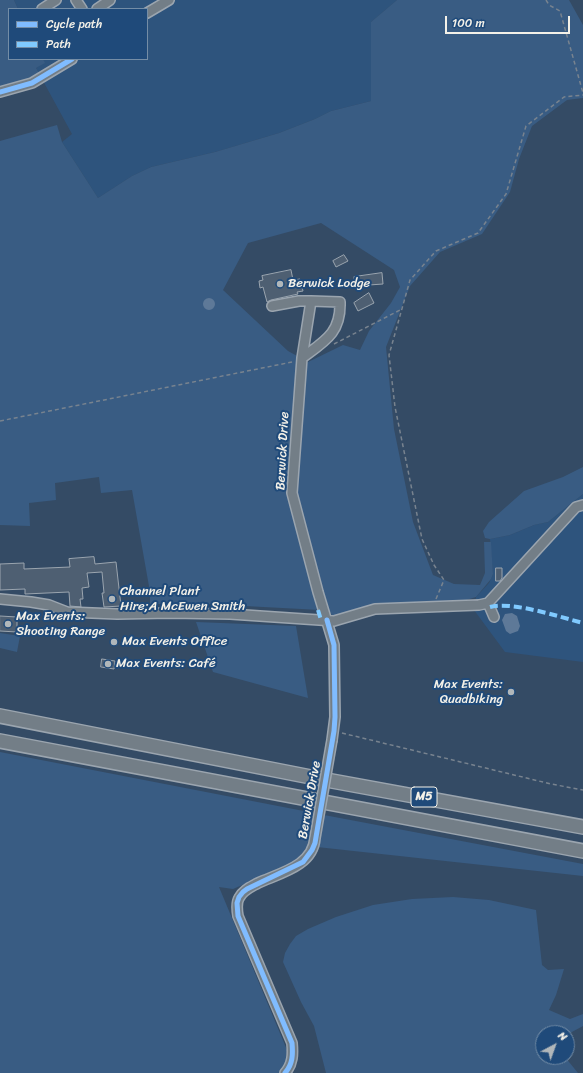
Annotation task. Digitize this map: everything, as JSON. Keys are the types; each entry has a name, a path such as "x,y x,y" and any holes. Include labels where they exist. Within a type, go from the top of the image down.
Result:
{"highway":[{"name":"M5","path":"0,716 321,779 583,827"},
{"name":"M5","path":"0,740 583,851"}],"street":[{"path":"99,8 110,0"},
{"path":"148,12 168,0"},
{"path":"43,8 53,1"},
{"path":"0,92 32,84 70,60"},
{"path":"272,306 300,301 340,302 338,323 331,335 302,359"},
{"name":"Berwick Drive","path":"285,1073 289,1069 292,1062 292,1043 238,916 237,903 239,897 247,888 303,862 312,850 334,731 334,645 318,592 292,493 302,359 312,301"},
{"path":"0,599 31,602 67,612 117,614 230,614 334,621 375,609 479,605 488,603 576,507 583,505"},
{"path":"488,603 494,617"}],"path":[{"path":"436,606 436,597 444,580 434,565 422,539 394,400 389,355 410,280 436,251 478,233 506,194 526,126 564,97 583,94 560,11 549,5 546,0"},
{"path":"330,346 402,309"},
{"path":"0,421 302,359"},
{"path":"334,731 551,784 583,790"}],"shaded area":[{"path":"0,0 14,0 18,8 8,8 8,60 44,60 45,63 36,68 39,73 22,83 0,89"},
{"path":"14,0 397,0 371,22 371,101 331,111 279,133 215,152 151,167 132,176 98,198 62,142 72,134 36,68 44,63 43,60 148,60 148,8 18,8"},
{"path":"397,0 569,0 583,25 583,98 567,100 532,126 519,159 510,192 482,234 440,252 410,286 386,347 394,429 413,522 433,575 454,584 480,585 485,573 484,542 491,542 493,574 491,579 476,597 457,603 334,617 327,610 311,554 297,492 299,433 306,363 343,345 360,350 369,331 391,303 400,287 394,270 321,223 248,243 223,290 288,351 299,357 291,492 320,610 207,604 150,604 150,592 132,490 101,493 99,477 55,483 56,500 29,503 30,526 0,525 0,141 57,125 62,142 98,198 132,176 151,167 215,152 279,133 331,111 371,101 371,22"},
{"path":"211,298 214,299 214,309 207,310 204,309 203,302 204,299"},
{"path":"583,467 583,494 548,522 534,525 510,535 490,539 485,538 483,531 489,522 524,491 563,477"},
{"path":"583,494 583,662 505,652 474,610 476,597 489,583 493,574 490,539 510,535 534,525 548,522"},
{"path":"512,613 517,616 520,626 518,631 510,634 506,631 502,620 505,614"},
{"path":"196,622 296,626 308,698 213,672"},
{"path":"0,633 20,636 17,652 0,648"},
{"path":"0,752 314,813 309,844 296,862 233,889 219,887 287,1050 286,1073 0,1073"},
{"path":"324,815 583,864 583,876 317,847"},
{"path":"453,897 489,900 536,910 542,965 548,970 564,969 556,995 549,1010 570,1019 583,1014 583,1026 575,1030 575,1025 535,1025 535,1065 572,1065 578,1073 326,1073 314,1026 301,1002 283,962 285,953 296,936 336,917 373,905 412,899"}],"building":[{"path":"344,255 348,261 336,267 333,261"},
{"name":"Berwick Lodge","path":"291,270 293,280 300,279 303,291 297,292 298,294 267,302 263,287 260,288 259,281 263,280 262,276"},
{"path":"382,273 383,284 355,286 354,277"},
{"path":"369,293 374,303 358,311 354,303"},
{"path":"94,557 95,564 116,562 121,606 104,607 102,572 87,573 89,587 82,588 83,599 80,599 81,607 70,606 69,592 25,594 25,589 0,590 0,564 24,563 24,569 70,567 69,559"},
{"path":"496,568 502,568 502,578 500,581 496,581"},
{"name":"Max Events: Shooting Range","path":"0,616 17,617 17,632 0,631"},
{"name":"Max Events: Café","path":"102,659 115,661 114,669 101,667"}],"marked path":[{"path":"490,607 511,606 523,608 583,623"},
{"path":"318,610 321,620"}],"cycle path":[{"path":"0,92 32,83 70,60"},
{"path":"285,1073 288,1070 292,1059 292,1043 238,916 237,903 239,897 247,889 303,862 312,850 315,843 334,731 335,717 334,645 327,620"}],"place":[{"name":"Berwick Lodge","path":"280,284"},
{"name":"Channel Plant Hire;A McEwen Smith","path":"112,599"},
{"name":"Max Events: Shooting Range","path":"8,624"},
{"name":"Max Events Office","path":"114,642"},
{"name":"Max Events: Café","path":"108,664"},
{"name":"Max Events: Quadbiking","path":"511,692"}]}
